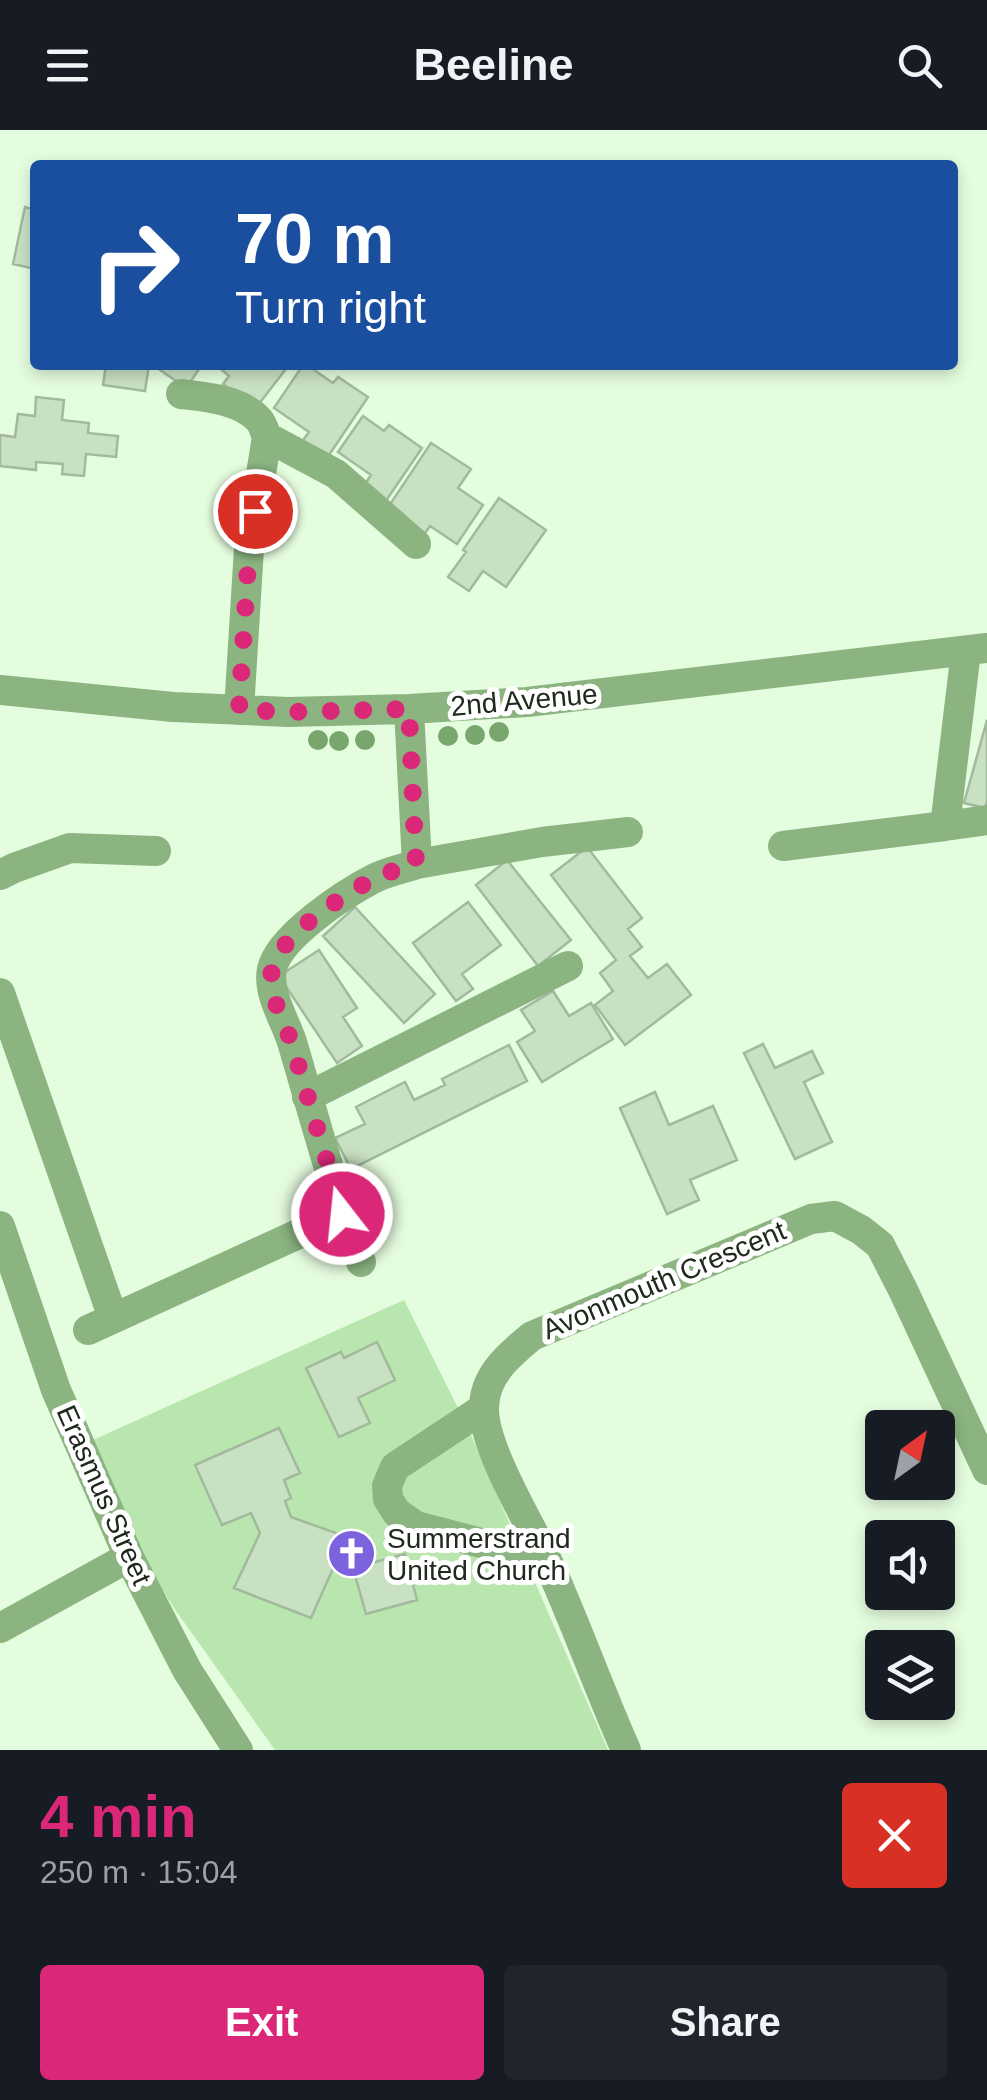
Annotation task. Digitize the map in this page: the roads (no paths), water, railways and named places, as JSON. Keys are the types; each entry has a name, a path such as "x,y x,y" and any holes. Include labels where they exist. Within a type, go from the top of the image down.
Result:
{"street":[{"path":"181,394 219,398 238,407 262,422 267,437 249,548 239,710"},
{"path":"267,437 336,474 416,544"},
{"path":"945,826 977,649"},
{"name":"2nd Avenue","path":"0,690 239,710 409,709 527,702 977,649"},
{"path":"409,709 416,864"},
{"path":"783,846 987,820"},
{"path":"361,1262 342,1214 271,984 276,957 286,943 329,906 376,877 416,864 628,832"},
{"path":"0,875 70,848 156,852"},
{"path":"307,1097 568,966"},
{"path":"0,993 100,1324 342,1214"},
{"name":"Avonmouth Crescent","path":"484,1408 489,1383 501,1362 532,1336 811,1219 834,1216 862,1230 880,1245 987,1470"},
{"name":"Erasmus Street","path":"0,1226 56,1390 129,1557 187,1670 238,1750"},
{"path":"547,1560 416,1526 397,1513 388,1499 386,1486 390,1474 484,1408 490,1441 547,1560 626,1750"},
{"path":"0,1628 129,1557"}],"place":[{"name":"Summerstrand United Church","path":"352,1554"}]}
